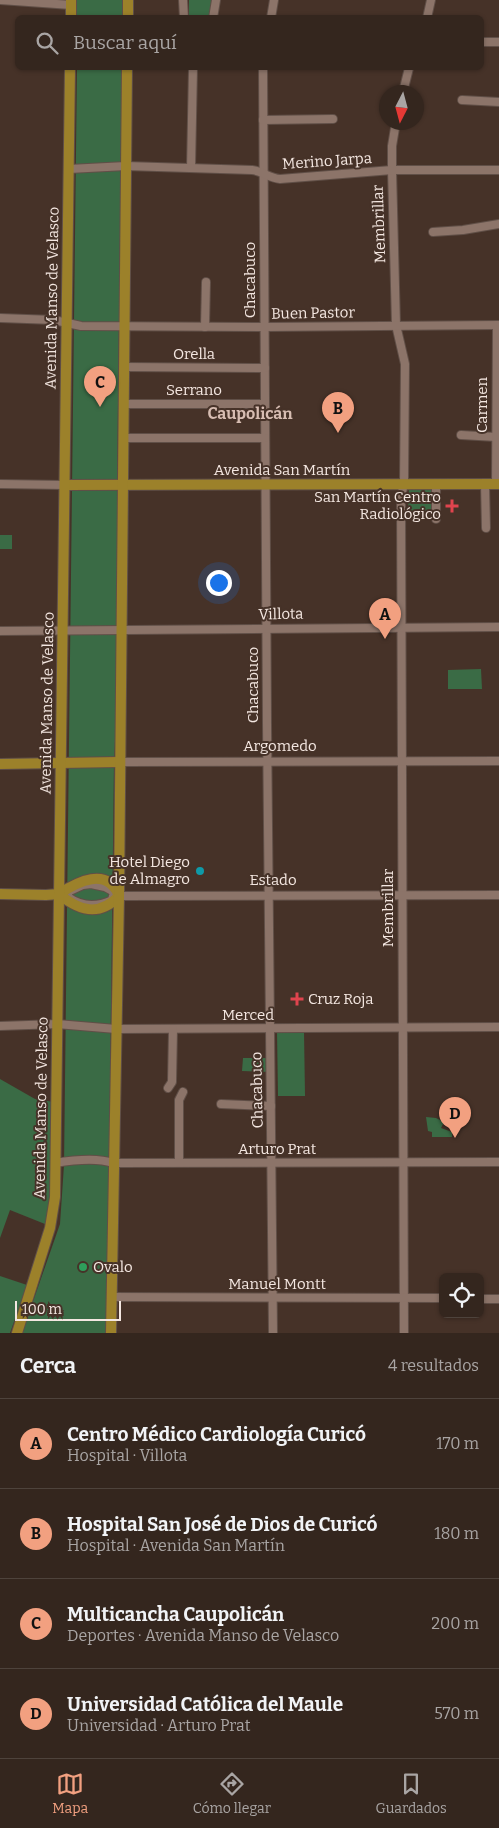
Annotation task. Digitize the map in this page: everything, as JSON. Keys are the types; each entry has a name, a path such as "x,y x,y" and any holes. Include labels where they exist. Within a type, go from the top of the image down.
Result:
{"main road":[{"path":"128,0 128,15"},
{"path":"66,2 70,15"},
{"name":"Avenida Manso de Velasco","path":"17,1333 50,1228 54,1205 70,70"},
{"path":"59,894 73,905 88,909 105,906 115,895 122,630 127,70"},
{"name":"Avenida San Martín","path":"64,485 493,484"},
{"name":"Argomedo","path":"0,764 119,762"},
{"path":"0,894 59,894 80,881 90,879 108,882 115,888 116,1029 111,1333"}],"street":[{"path":"0,0 66,2"},
{"path":"183,0 184,15"},
{"path":"214,15 216,0"},
{"path":"272,15 274,0"},
{"path":"428,15 431,0"},
{"path":"484,42 499,42"},
{"path":"191,168 193,70"},
{"name":"Chacabuco","path":"263,70 273,1333"},
{"path":"405,85 408,70"},
{"path":"462,100 499,102"},
{"path":"263,120 333,119"},
{"name":"Membrillar","path":"395,130 392,146 392,170 396,325 405,364 404,484 401,492 404,1333"},
{"name":"Merino Jarpa","path":"69,169 126,166 252,170 271,178 280,179 392,170 499,170"},
{"path":"434,232 463,230 499,224"},
{"path":"205,327 206,282"},
{"name":"Buen Pastor","path":"0,318 54,320 82,326 498,325"},
{"name":"Carmen","path":"486,528 493,484 496,437 498,325"},
{"name":"Orella","path":"124,367 264,368"},
{"name":"Serrano","path":"123,404 265,404"},
{"path":"461,436 496,437"},
{"path":"123,438 265,438"},
{"path":"0,484 64,485"},
{"path":"436,484 436,519"},
{"name":"Villota","path":"0,631 499,627"},
{"name":"Argomedo","path":"119,762 499,761"},
{"path":"91,884 105,887 114,892 115,895 112,900 104,904 90,906 73,901 67,894 74,889 91,884"},
{"name":"Estado","path":"115,895 499,895"},
{"name":"Merced","path":"0,1026 57,1024 116,1029 499,1027"},
{"path":"168,1088 172,1082 172,1029"},
{"path":"180,1162 179,1100 183,1092"},
{"path":"221,1104 271,1106"},
{"name":"Arturo Prat","path":"55,1163 72,1160 108,1161 114,1163 499,1162"},
{"name":"Manuel Montt","path":"111,1297 439,1298"},
{"path":"484,1299 499,1299"}],"green space":[{"path":"77,0 122,0 122,15 77,15"},
{"path":"189,0 212,0 209,15 189,15"},
{"path":"77,70 122,70 117,490 117,696 114,764 107,1333 22,1333 60,1224 64,1165"},
{"path":"409,489 434,489 434,511 408,511"},
{"path":"0,535 12,535 12,549 0,549"},
{"path":"481,669 482,689 448,689 448,670"},
{"path":"277,1032 304,1032 305,1096 278,1096"},
{"path":"243,1058 273,1058 273,1072 242,1071"},
{"path":"0,1079 35,1099 54,1102 50,1207 45,1224 10,1210 0,1238"},
{"path":"426,1117 436,1118 444,1122 441,1128 452,1132 452,1137 432,1137 432,1132 428,1131"},
{"path":"0,1276 27,1285 10,1333 0,1333"}],"place":[{"name":"Multicancha Caupolicán","path":"100,407"},
{"name":"Hospital San José de Dios de Curicó","path":"338,433"},
{"name":"San Martín Centro Radiológico","path":"452,506"},
{"name":"Centro Médico Cardiología Curicó","path":"385,639"},
{"name":"Hotel Diego de Almagro","path":"200,871"},
{"name":"Cruz Roja","path":"297,999"},
{"name":"Universidad Católica del Maule","path":"455,1138"},
{"name":"Ovalo","path":"83,1267"}],"district":[{"name":"Caupolicán","path":"250,413"}]}
